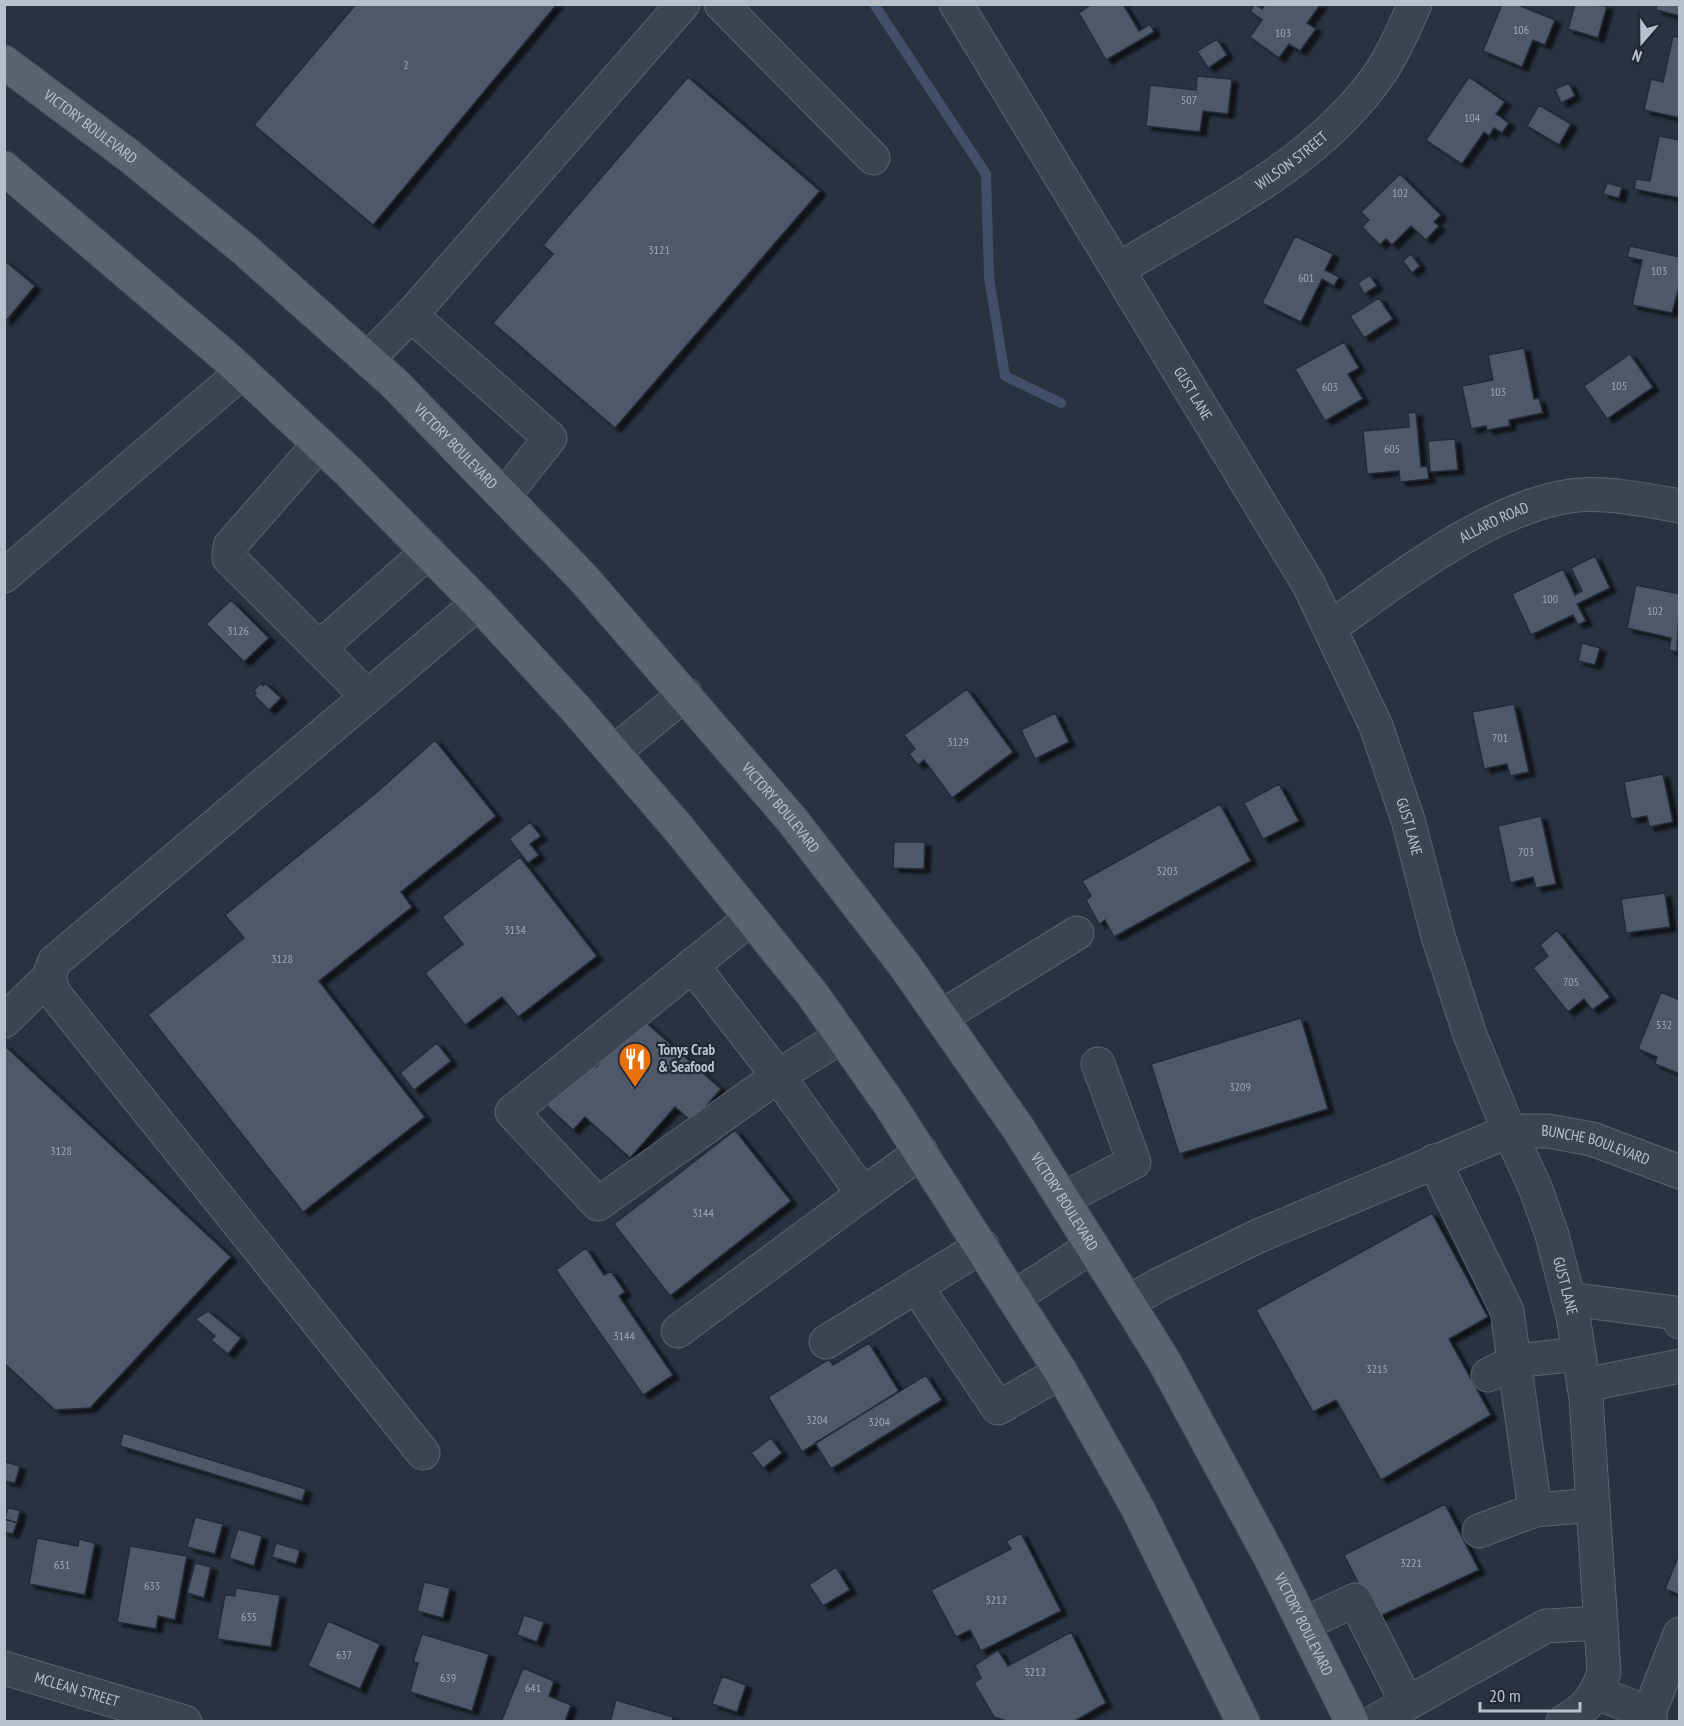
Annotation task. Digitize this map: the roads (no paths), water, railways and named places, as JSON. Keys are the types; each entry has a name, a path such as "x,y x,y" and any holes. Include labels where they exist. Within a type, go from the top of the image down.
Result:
{"main road":[{"name":"VICTORY BOULEVARD","path":"4,62 128,155 244,249 368,359 584,579 792,820 941,1017 1018,1128 1128,1303 1164,1361 1304,1624 1352,1722"},
{"path":"4,168 118,262 242,372 319,444 478,603 614,752 813,995 921,1152 1061,1372 1137,1507 1243,1722"}],"street":[{"path":"368,359 411,315 683,4"},
{"path":"721,4 873,158"},
{"name":"GUST LANE","path":"956,4 1308,583 1331,627 1376,726 1408,820 1438,936 1470,1035 1509,1131 1535,1187 1552,1235 1569,1299 1581,1370 1593,1505 1604,1672 1597,1693"},
{"name":"WILSON STREET","path":"1119,269 1293,164 1334,129 1370,87 1400,39 1415,4"},
{"path":"411,315 550,438 504,496"},
{"path":"4,576 242,372"},
{"path":"319,444 230,546 230,558 367,696"},
{"name":"ALLARD ROAD","path":"1331,627 1405,574 1496,520 1532,504 1586,494 1680,506"},
{"path":"319,648 428,552"},
{"path":"4,1021 49,977 54,962 478,603"},
{"path":"614,752 685,694"},
{"path":"751,918 512,1112 598,1204 778,1076 842,1036"},
{"path":"941,1017 1077,933"},
{"path":"692,965 778,1076 862,1194"},
{"path":"49,977 53,992 423,1454"},
{"path":"1063,1199 1134,1162 1098,1064"},
{"path":"1128,1303 1158,1285 1256,1237 1509,1131"},
{"name":"BUNCHE BOULEVARD","path":"1509,1131 1548,1131 1592,1139 1680,1172"},
{"path":"678,1331 921,1152"},
{"path":"1434,1161 1507,1311 1502,1368 1535,1510"},
{"path":"826,1342 982,1246"},
{"path":"1015,1297 1092,1246"},
{"path":"916,1286 998,1408 1061,1372"},
{"path":"1569,1299 1676,1313 1680,1322"},
{"path":"1502,1368 1581,1370 1680,1366"},
{"path":"1479,1531 1535,1510 1593,1505"},
{"path":"1304,1624 1355,1600 1407,1703"},
{"path":"1374,1722 1546,1626 1601,1623"},
{"path":"1563,1722 1583,1710 1597,1693 1650,1717 1680,1634"},
{"name":"MCLEAN STREET","path":"4,1668 185,1722"}],"waterway":[{"path":"874,4 986,174 989,277 1005,376 1061,403"}],"place":[{"name":"Tonys Crab & Seafood","path":"635,1088"}]}
